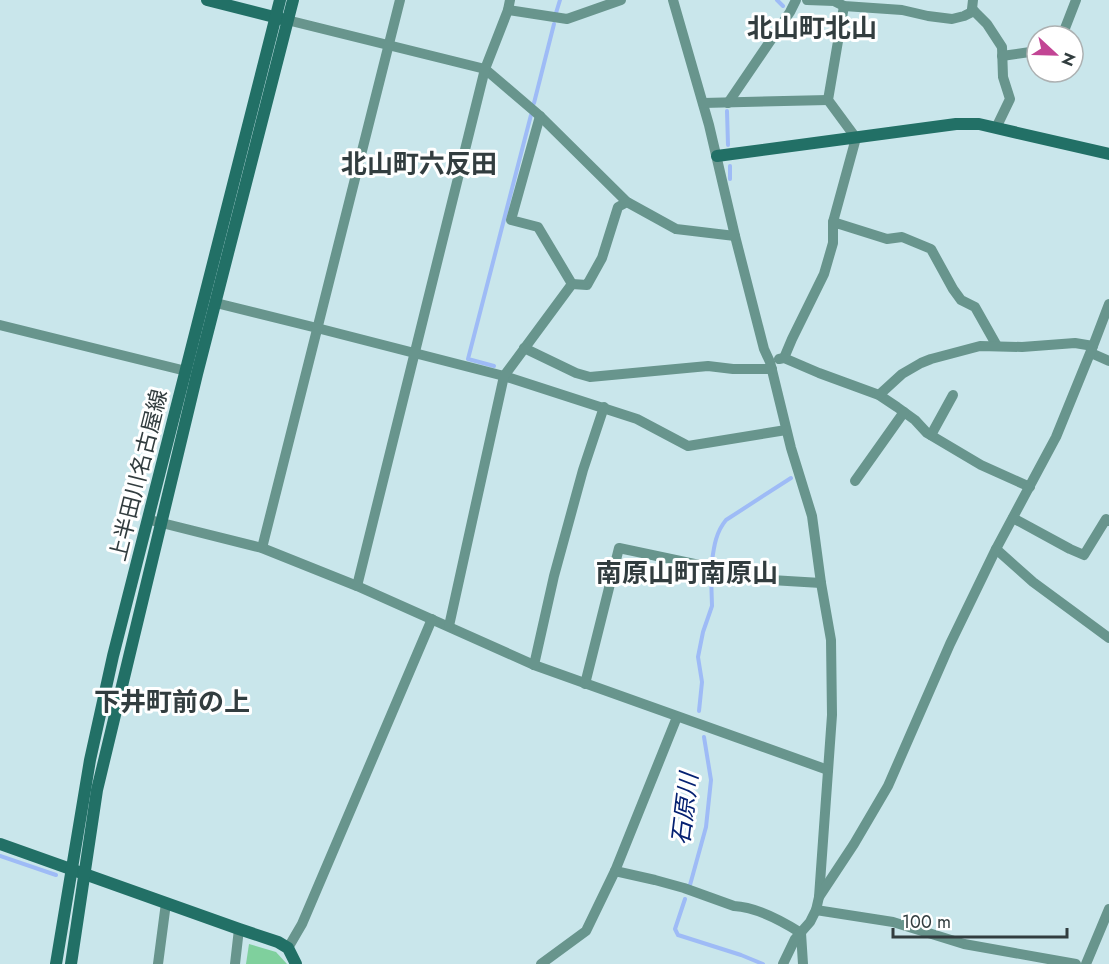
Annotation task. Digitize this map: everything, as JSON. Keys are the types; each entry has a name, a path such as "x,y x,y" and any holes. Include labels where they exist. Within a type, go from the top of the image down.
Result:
{"main road":[{"path":"207,0 282,19"},
{"name":"上半田川名古屋線","path":"71,964 97,790 216,303 282,19 280,0"},
{"name":"上半田川名古屋線","path":"56,964 90,760 113,656 186,371 282,19 293,0"},
{"path":"717,156 956,124 979,124 1109,154"},
{"path":"0,844 278,942 288,948 296,964"}],"street":[{"path":"262,548 400,0"},
{"path":"357,586 485,69 509,5 567,19 621,0"},
{"path":"673,0 717,156 764,349 771,365 786,430 812,516 831,640 832,715 819,897 810,922 795,939 783,964"},
{"path":"728,103 796,0"},
{"path":"807,0 834,2 844,6 897,5 952,19 964,16 973,6 1002,46 1003,77 1010,99 996,128"},
{"path":"1067,24 1076,0"},
{"path":"524,348 576,374 590,377 708,366 733,369 771,365 784,358 824,274 833,243 833,222 856,138 828,100 844,6"},
{"path":"282,19 485,69 540,116 627,202 676,229 735,236"},
{"path":"1002,56 1025,53"},
{"path":"703,103 828,100"},
{"path":"540,116 511,220 538,227 572,284"},
{"path":"572,284 587,285 602,258 618,207 627,202"},
{"path":"833,222 887,238 902,237 931,249 953,289 962,300 975,307 997,346"},
{"path":"448,626 504,376 572,284"},
{"path":"216,303 504,376 637,419 688,446 786,430"},
{"path":"819,897 855,844 888,786 950,644 996,549 1056,437 1109,304"},
{"path":"0,325 186,371"},
{"path":"879,395 902,374 931,359 980,346 1022,347 1075,343 1109,361"},
{"path":"784,358 879,395 931,435 981,465 1030,487"},
{"path":"931,435 953,395"},
{"path":"534,665 557,566 583,470 604,407"},
{"path":"855,481 904,412"},
{"path":"1013,518 1084,555 1106,519 1109,521"},
{"path":"148,519 262,548 357,586 534,665 828,770"},
{"path":"585,684 620,548 771,580 821,583"},
{"path":"996,549 1033,582 1107,633"},
{"path":"288,948 302,924 432,619"},
{"path":"541,964 586,931 615,871 677,717"},
{"path":"615,871 684,888 734,906 740,906 779,919 801,933"},
{"path":"158,964 166,903"},
{"path":"1086,964 1109,909"},
{"path":"816,910 894,922 964,944 1076,964"},
{"path":"235,964 239,929"},
{"path":"801,933 802,964"}],"green space":[{"path":"249,944 276,952 287,964 246,964"}],"waterway":[{"path":"556,13 560,0"},
{"name":"石原川","path":"777,0 783,6"},
{"path":"534,103 554,24"},
{"name":"石原川","path":"727,111 728,145"},
{"path":"494,366 468,359 531,115"},
{"name":"石原川","path":"730,166 730,179"},
{"name":"石原川","path":"712,561 718,534 726,520 791,478"},
{"name":"石原川","path":"699,711 702,682 698,657 712,606 711,574"},
{"name":"石原川","path":"690,885 706,827 711,780 704,737"},
{"path":"0,856 56,875"},
{"name":"石原川","path":"685,899 675,929 678,935 763,964"}],"district":[{"name":"北山町北山","path":"812,28"},
{"name":"北山町六反田","path":"419,164"},
{"name":"南原山町南原山","path":"687,573"},
{"name":"下井町前の上","path":"172,702"}]}
